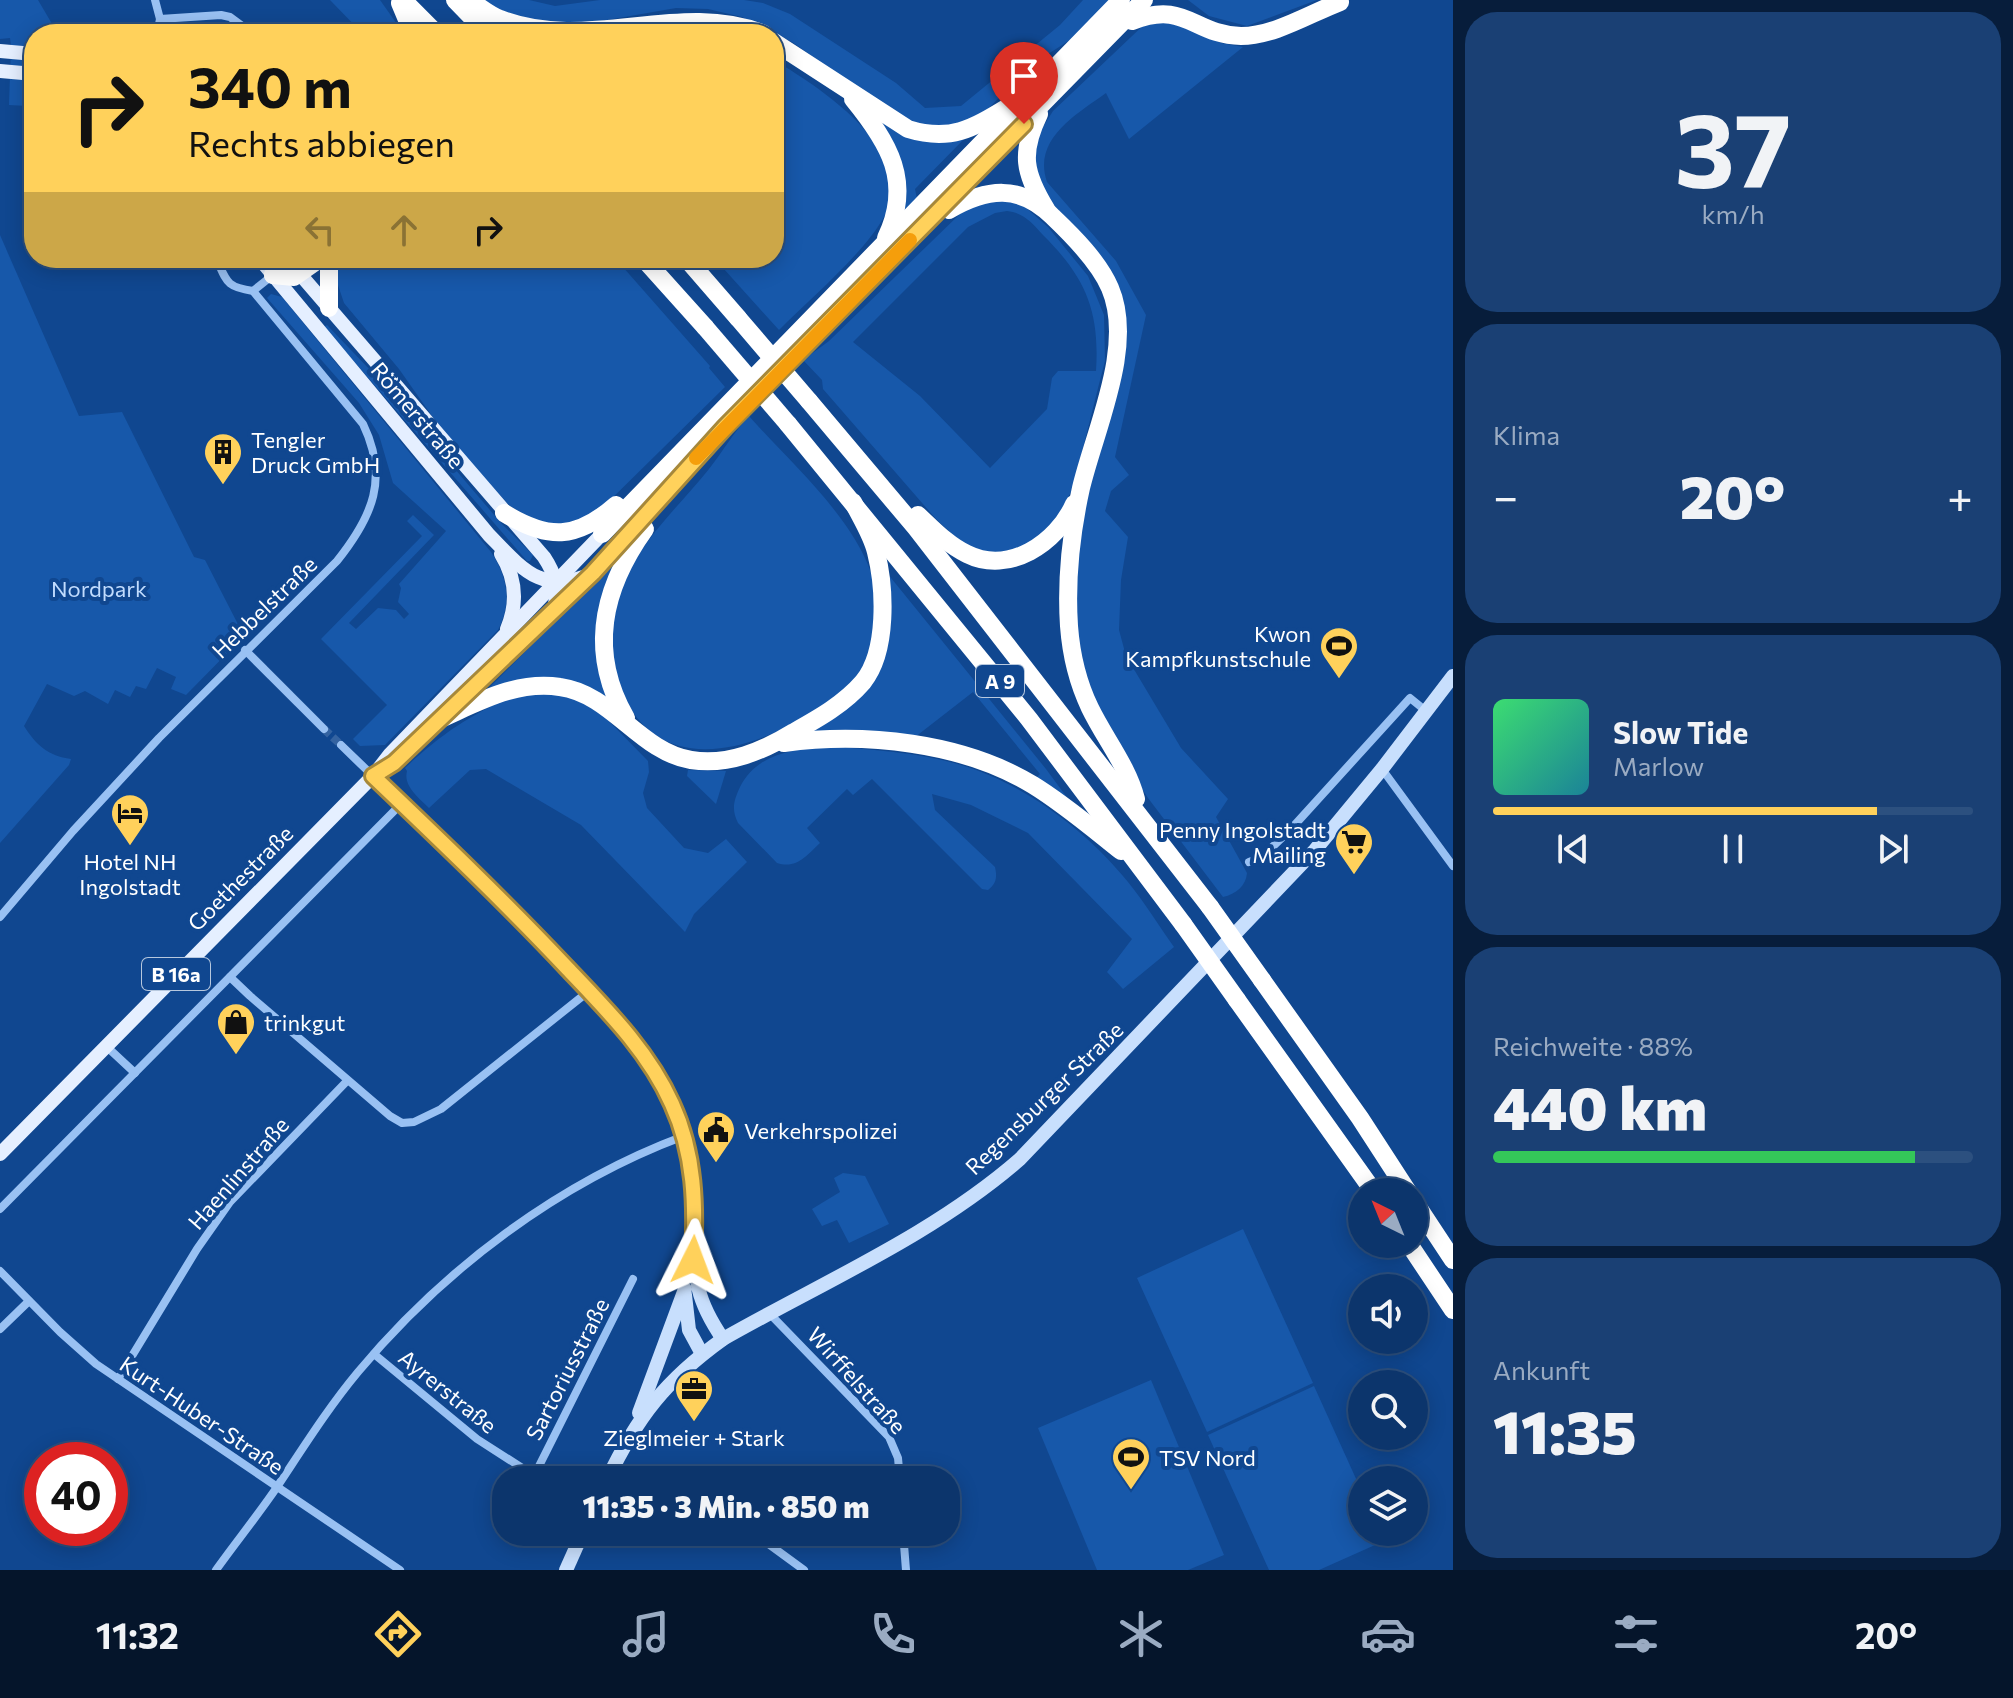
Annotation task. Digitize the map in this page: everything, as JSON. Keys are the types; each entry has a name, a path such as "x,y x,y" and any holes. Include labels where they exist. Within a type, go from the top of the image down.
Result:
{"highway":[{"path":"401,0 409,24"},
{"path":"401,0 426,24"},
{"path":"447,0 470,24"},
{"path":"455,0 478,24"},
{"path":"469,0 498,19 519,24"},
{"name":"B 16a","path":"593,573 691,464 929,221 1121,0"},
{"name":"B 16a","path":"602,534 881,248 1036,100 1107,39 1144,0"},
{"path":"1107,39 1152,10 1183,6 1213,30 1245,36 1268,32 1342,1"},
{"path":"608,24 689,14 742,24"},
{"path":"784,51 908,129 928,135 964,131 1036,100"},
{"path":"844,88 889,150 898,180 897,209 881,248"},
{"name":"A 9","path":"1036,100 1026,165 1034,189 1047,211 1105,279 1117,315 1115,362 1081,491 1068,561 1067,591 1072,650 1089,707 1130,778 1136,799"},
{"name":"A 9","path":"929,221 964,201 991,192 1025,198 1047,211"},
{"path":"273,275 294,277 293,268"},
{"path":"329,268 329,308"},
{"name":"A 9","path":"652,268 788,424 1029,719 1140,865 1364,1178"},
{"name":"A 9","path":"695,268 741,316"},
{"name":"A 9","path":"700,268 926,540 1157,836 1262,980 1398,1178"},
{"name":"A 9","path":"811,399 904,503 1136,799 1157,836"},
{"name":"A 9","path":"629,723 614,698 605,668 605,618 623,566 641,534 691,464"},
{"path":"504,513 534,529 561,533 577,531 594,523 668,466"},
{"name":"A 9","path":"904,503 949,544 969,556 999,559 1024,555 1045,543 1070,514 1081,491"},
{"name":"A 9","path":"438,720 509,690 546,686 574,690 629,723 666,753 691,760 718,762 773,745 844,700 864,681 875,655 883,609 881,575 875,548 853,502"},
{"name":"A 9","path":"773,745 822,739 862,740 926,747 961,755 1030,783 1140,865"},
{"path":"1428,1222 1453,1260"},
{"path":"1418,1258 1453,1310"}],"main road":[{"path":"0,51 24,53"},
{"path":"0,71 24,73"},
{"name":"Römerstraße","path":"267,268 489,535 524,569 542,580 556,583"},
{"name":"Römerstraße","path":"297,268 544,557 556,583"},
{"name":"B 16a","path":"373,776 390,754 602,534"},
{"path":"489,535 507,563 513,583 512,617 505,633"},
{"path":"554,609 558,592 556,583 593,573"},
{"name":"B 16a","path":"373,776 394,763 593,573"},
{"name":"Goethestraße","path":"0,1154 373,776"}],"street":[{"path":"155,0 159,24"},
{"path":"160,19 221,15 239,24"},
{"name":"Hebbelstraße","path":"1,915 112,789 245,650 337,561 352,543 369,509 377,477 374,449 363,424 253,291 236,289 228,284 221,268"},
{"path":"253,291 273,275"},
{"path":"245,650 324,729"},
{"name":"Regensburger Straße","path":"614,1466 635,1425 662,1391 702,1354 769,1313 948,1215 1020,1159 1288,879 1382,769 1453,676"},
{"path":"1249,862 1262,857 1291,829 1410,698 1426,711"},
{"path":"341,745 540,939 589,991 643,1054 660,1079 684,1136 693,1180 693,1260 698,1290 708,1316 723,1339"},
{"path":"1382,769 1453,866"},
{"path":"0,1209 402,803"},
{"path":"230,977 347,1081 402,1123 414,1122 441,1109 589,991"},
{"path":"106,1046 135,1073"},
{"name":"Haenlinstraße","path":"118,1379 197,1249 230,1202 347,1081"},
{"path":"216,1570 277,1488 341,1392 434,1293 508,1231 584,1181 637,1153 684,1136"},
{"path":"635,1425 693,1260"},
{"name":"Kurt-Huber-Straße","path":"0,1271 80,1351 389,1567 400,1570"},
{"name":"Sartoriusstraße","path":"544,1466 633,1279"},
{"path":"685,1289 689,1330 702,1354"},
{"path":"0,1329 29,1301"},
{"name":"Wirffelstraße","path":"769,1313 889,1437 899,1466"},
{"name":"Ayrerstraße","path":"374,1354 477,1439 519,1466"},
{"path":"566,1570 577,1546"},
{"path":"771,1546 804,1570"},
{"path":"904,1546 906,1570"}],"green space":[{"path":"0,0 38,0 52,24 24,24 24,106 9,105 10,38 0,39"},
{"path":"330,0 380,0 397,24 353,24"},
{"path":"477,0 529,0 555,6 600,0 744,0 763,3 790,14 896,83 925,108 961,106 1060,25 1083,0 1109,0 1073,38 1031,65 988,109 968,123 940,129 901,118 784,38 784,24 756,24 742,17 708,9 676,8 590,23 527,21"},
{"path":"1188,0 1317,0 1247,26 1209,16"},
{"path":"1162,16 1221,43 1243,47 1129,139 1106,93 1060,129 1051,140 1044,167 1047,182 1116,261 1146,315 1115,457 1129,475 1111,491 1105,511 1128,537 1121,580 1119,630 1126,656 1181,748 1228,799 1216,817 1247,873 1240,889 1223,897 1121,757 1087,686 1074,625 1077,546 1125,318 1041,192 1031,146 1053,111 1150,19"},
{"path":"784,67 838,104 877,145 888,168 891,192 884,217 864,245 779,330 723,268 784,268"},
{"path":"871,112 964,139 915,189 917,199 901,216"},
{"path":"994,199 1025,207 1048,227 1088,276 1104,315 1105,361 1073,488 1053,527 1024,547 994,554 964,545 936,519 823,389 822,380 803,360 829,341 963,211","holes":["1013,212 1035,226 1058,250 1079,280 1092,312 1097,349 1096,371 1058,371 1052,378 1047,409 990,468 920,396 853,342 968,227 995,213"]},
{"name":"Nordpark","path":"0,235 79,416 122,412 194,557 205,560 244,636 186,695 171,689 176,677 157,668 146,689 136,686 130,697 115,690 108,704 85,691 74,696 47,684 24,726 43,748 71,759 0,843"},
{"path":"338,268 624,268 725,387 596,514 560,525 538,522 510,506 444,433 399,369 344,303 336,279"},
{"path":"271,294 282,297 491,552 504,581 505,610 498,630 385,745 360,746 353,739 387,705 321,639 422,536 407,521 413,515 434,535 349,623 356,629 378,608 396,610 404,619 409,614 398,602 399,584 446,531 393,483 379,435 359,403 267,298"},
{"path":"327,325 372,372 501,523 533,555 530,561 324,327"},
{"path":"749,416 805,475 843,521 858,545 870,570 876,594 873,636 863,668 854,681 844,691 788,726 760,739 731,747 702,749 675,745 651,732 632,710 610,656 609,636 613,615 618,596 635,560"},
{"path":"613,564 608,698 488,689"},
{"path":"887,573 1077,811 1033,781 1040,774 973,692 910,741 806,733 872,680"},
{"path":"521,693 560,693 598,710 648,761 649,772 643,793 647,808 684,848 708,853 726,839 747,862 694,914 685,932 581,825 486,769 470,770 429,808 413,791 407,782 405,768 418,756 473,716"},
{"path":"828,746 895,752 961,765 985,773 1031,797 1074,828 1112,863 1174,947 1123,989 1107,972 1132,939 1028,833 971,805 932,794 935,810 995,867 995,882 988,890 982,889 872,779 853,795 847,789 807,828 820,843 806,857 796,863 777,863 738,823 734,809 738,792 748,775 767,760 790,752"},
{"path":"688,770 726,771 716,804 687,776"},
{"path":"843,1173 865,1176 889,1224 849,1243 837,1220 822,1226 812,1209 840,1192 834,1178"},
{"path":"1243,1229 1313,1383 1207,1432 1137,1278"},
{"name":"TSV Nord","path":"1151,1380 1224,1555 1188,1570 1097,1570 1038,1428"},
{"path":"1314,1386 1350,1466 1348,1546 1373,1546 1319,1570 1269,1570 1208,1435"}],"tunnel":[{"path":"324,729 341,745"}],"slow traffic":[{"path":"696,458 910,240"}],"place":[{"name":"Tengler Druck GmbH","path":"223,486"},
{"name":"Kwon Kampfkunstschule","path":"1339,680"},
{"name":"Hotel NH Ingolstadt","path":"130,847"},
{"name":"Penny Ingolstadt Mailing","path":"1354,876"},
{"name":"trinkgut","path":"236,1056"},
{"name":"Verkehrspolizei","path":"716,1164"},
{"name":"Zieglmeier + Stark","path":"694,1423"},
{"name":"TSV Nord","path":"1131,1491"}],"route":[{"path":"693,1260 695,1213 688,1151 673,1104 660,1079 612,1017 540,939 373,776 394,763 593,573 725,427 1024,124"}]}
